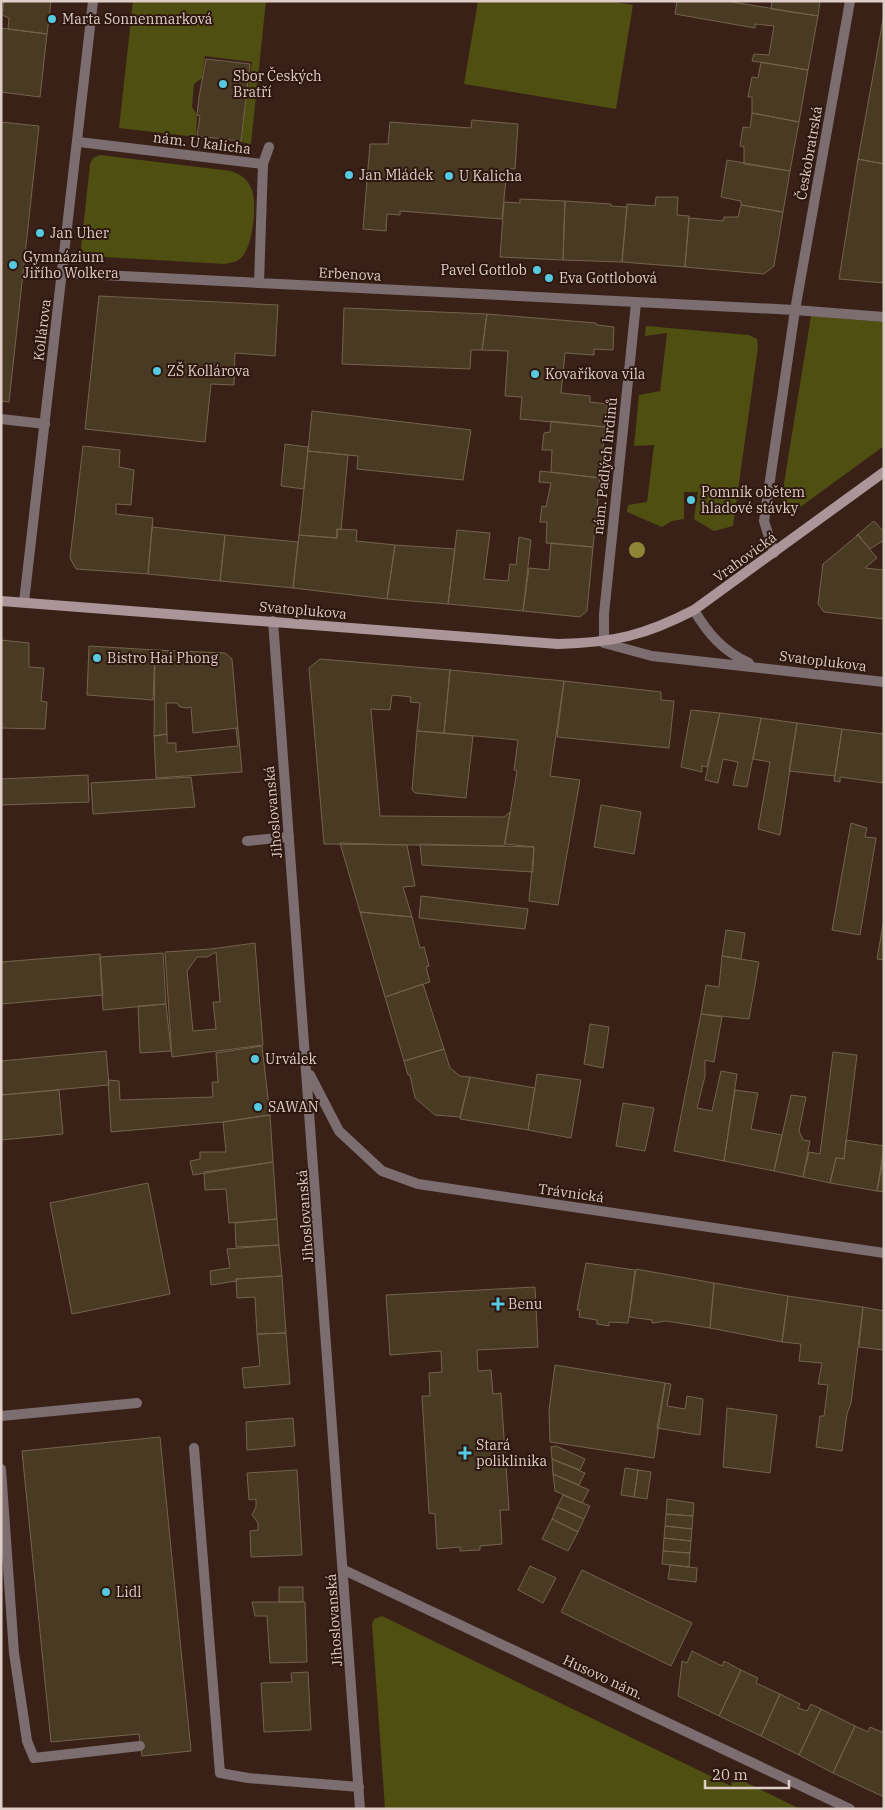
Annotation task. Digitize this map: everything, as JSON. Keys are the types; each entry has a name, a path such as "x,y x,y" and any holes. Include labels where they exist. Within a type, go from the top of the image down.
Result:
{"street":[{"name":"Kollárova","path":"24,602 79,142 93,1"},
{"name":"Českobratrská","path":"795,310 850,1"},
{"name":"nám. U kalicha","path":"79,142 264,164 259,283"},
{"path":"264,164 269,147"},
{"name":"Erbenova","path":"63,273 636,303"},
{"path":"636,303 795,310 884,317"},
{"name":"nám. Padlých hrdinů","path":"604,643 604,614 636,303"},
{"path":"774,553 764,521 795,310"},
{"path":"1,418 45,424"},
{"name":"Vrahovická","path":"694,610 884,472"},
{"name":"Svatoplukova","path":"1,601 558,644 604,643 628,638 694,610 718,644 733,656 759,667"},
{"name":"Jihoslovanská","path":"274,621 360,1809"},
{"name":"Svatoplukova","path":"604,643 652,656 884,682"},
{"path":"247,841 289,837"},
{"name":"Trávnická","path":"308,1070 339,1131 382,1171 418,1184 884,1253"},
{"path":"1,1416 137,1402"},
{"path":"194,1448 220,1773 248,1778 359,1787"},
{"path":"1,1469 14,1653 27,1741 34,1758 140,1746"},
{"name":"Husovo nám.","path":"344,1570 850,1809"}],"shaded area":[{"path":"133,1 266,1 251,144 240,142 252,62 205,56 202,78 194,84 192,107 197,115 196,137 119,128"},
{"path":"478,1 608,1 633,5 616,109 464,84"},
{"path":"100,155 231,171 243,177 251,188 254,204 251,236 244,254 240,259 225,264 86,256 81,248 90,164 93,158"},
{"path":"811,316 884,322 884,446 792,513 784,508 781,502"},
{"path":"646,326 749,335 757,339 758,347 733,526 714,531 694,519 698,492 684,492 684,519 672,521 662,527 627,512 628,505 647,502 654,445 634,446 639,395 660,391 667,333 645,336"},
{"path":"382,1616 731,1786 733,1776 800,1809 385,1809 372,1624 374,1619"}],"building":[{"path":"4,1 51,1 47,34 8,29 9,18 2,15"},
{"path":"677,1 726,1 818,16 808,70 752,61 754,54 769,55 774,26 755,24 755,28 675,14"},
{"path":"772,1 820,1 818,16 771,9"},
{"path":"884,14 884,164 858,159"},
{"path":"1,28 47,34 40,97 1,92"},
{"path":"206,59 250,64 241,141 197,136 200,116 197,115 199,97"},
{"path":"761,62 808,70 799,122 752,113 752,97 748,97 752,77 758,78"},
{"path":"752,113 799,122 790,171 744,164 744,147 740,146 743,127 750,128"},
{"path":"472,120 518,124 515,169 507,168 502,219 400,211 400,215 387,214 386,231 363,229 370,144 388,144 390,122 471,128"},
{"name":"Gymnázium Jiřího Wolkera","path":"1,122 39,126 9,402 1,401"},
{"path":"858,159 884,164 884,283 839,279"},
{"path":"727,160 790,171 783,212 741,205 741,201 721,197"},
{"path":"656,197 678,197 677,215 689,216 685,267 622,262 627,204 655,206"},
{"path":"520,199 565,201 563,260 500,257 504,202 520,203"},
{"path":"565,201 627,207 622,262 563,260"},
{"path":"741,205 783,212 774,266 764,274 685,267 689,218 723,221 724,217 738,217"},
{"name":"ZŠ Kollárova","path":"99,296 278,305 275,356 235,353 234,385 211,384 205,442 85,429"},
{"path":"344,308 487,314 482,350 471,350 470,369 342,364"},
{"name":"Kovaříkova vila","path":"487,314 596,323 597,325 614,327 613,350 594,349 594,355 565,353 561,393 590,396 590,402 607,404 605,427 520,419 522,397 505,396 508,351 482,350"},
{"path":"312,411 471,430 463,480 357,469 358,456 308,451"},
{"path":"551,421 605,427 600,478 551,472 552,450 542,450 544,433 550,432"},
{"path":"285,444 308,447 304,489 281,486"},
{"path":"83,446 120,450 119,467 134,470 131,505 116,504 116,514 153,518 148,574 76,569 70,558"},
{"path":"308,451 348,455 341,530 337,529 337,538 299,535"},
{"path":"540,471 600,478 593,547 546,543 547,522 540,522 542,506 546,507 551,483 539,482"},
{"path":"874,521 884,532 884,540 870,549 858,535 856,536"},
{"path":"152,527 225,535 220,581 148,574"},
{"path":"337,529 357,530 356,541 395,545 387,599 293,588 299,535 337,538"},
{"path":"457,530 490,533 484,579 508,581 510,564 516,565 519,537 531,540 523,611 448,604"},
{"path":"225,535 298,542 293,588 220,581"},
{"path":"858,535 877,558 865,568 884,570 884,619 824,612 818,604 823,564"},
{"path":"551,543 593,547 587,611 580,617 523,611 529,568 549,570"},
{"path":"395,545 455,549 448,604 387,599"},
{"path":"1,640 29,643 29,667 44,668 41,701 47,702 45,729 1,728"},
{"path":"89,646 155,650 153,700 87,695"},
{"path":"155,650 225,653 232,659 238,728 193,733 191,707 180,707 177,703 166,703 167,734 154,736"},
{"path":"320,659 450,670 444,733 417,731 420,703 410,702 411,697 392,695 390,710 371,709 380,816 504,817 510,812 504,846 324,844 309,668"},
{"path":"450,670 564,681 550,776 580,780 558,905 529,901 534,847 505,844 517,771 514,770 518,740 444,733"},
{"path":"564,681 661,692 661,700 674,701 669,748 557,737"},
{"path":"691,710 720,713 707,767 702,766 702,772 681,767"},
{"path":"720,713 761,718 747,787 733,785 738,762 723,759 718,783 705,780"},
{"path":"761,718 797,723 780,835 758,829 770,762 753,759"},
{"path":"797,723 842,729 835,776 789,771"},
{"path":"236,728 238,728 242,772 156,778 154,736 167,734 167,743 176,743 176,752 238,746"},
{"path":"842,729 884,734 884,783 840,777 840,782 834,781"},
{"path":"417,731 473,736 466,798 415,793 412,790"},
{"path":"88,775 89,802 1,805 1,779"},
{"path":"191,777 195,807 93,814 91,783"},
{"path":"601,805 641,812 634,854 594,847"},
{"path":"851,823 867,828 865,837 876,838 860,935 832,930"},
{"path":"340,843 407,845 415,886 403,887 412,917 360,912"},
{"path":"420,844 534,847 533,872 422,865"},
{"path":"421,896 528,909 525,929 419,918"},
{"path":"360,912 412,917 420,948 424,947 429,966 426,967 430,982 385,997"},
{"path":"884,919 884,960 877,959"},
{"path":"726,930 745,933 741,959 722,956"},
{"path":"255,943 263,1045 172,1057 165,952 211,949","holes":["216,952 220,1002 213,1002 216,1029 193,1031 187,971 197,957 207,957"]},
{"path":"163,953 166,1004 103,1010 100,957"},
{"path":"100,954 103,995 1,1004 1,962"},
{"path":"722,956 759,962 749,1019 701,1014 706,985 719,987"},
{"path":"423,984 444,1049 404,1061 385,997"},
{"path":"166,1004 171,1051 140,1053 138,1006"},
{"path":"701,1014 722,1017 714,1062 705,1060 705,1076 697,1108 712,1111 721,1071 737,1074 724,1161 674,1151"},
{"path":"590,1024 609,1027 603,1068 584,1064"},
{"path":"262,1046 270,1115 223,1122 111,1132 108,1080 119,1081 120,1100 213,1097 212,1082 218,1082 216,1053"},
{"path":"444,1049 450,1068 460,1076 470,1077 460,1117 435,1115 415,1098 410,1075 408,1075 404,1061"},
{"path":"106,1051 109,1085 1,1095 1,1061"},
{"path":"833,1052 857,1055 844,1159 836,1158 830,1183 803,1177 809,1152 820,1154"},
{"path":"537,1074 581,1080 571,1138 528,1130"},
{"path":"470,1077 535,1088 528,1130 460,1119"},
{"path":"59,1090 63,1134 1,1140 1,1095"},
{"path":"735,1090 758,1093 751,1129 782,1135 774,1171 724,1161"},
{"path":"791,1095 806,1097 799,1131 803,1140 810,1141 803,1177 774,1171"},
{"path":"623,1103 654,1108 645,1151 616,1146"},
{"path":"270,1115 273,1162 193,1175 190,1161 200,1159 200,1152 226,1152 223,1122"},
{"path":"846,1140 884,1146 877,1191 830,1183 836,1158 844,1159"},
{"path":"884,1156 884,1192 877,1191"},
{"path":"273,1162 277,1219 229,1223 226,1189 205,1190 204,1172"},
{"path":"148,1183 170,1294 72,1314 50,1203"},
{"path":"277,1219 279,1245 236,1247 235,1223"},
{"path":"279,1245 282,1276 236,1279 236,1281 211,1285 210,1271 230,1268 227,1249"},
{"path":"586,1263 635,1270 628,1323 609,1322 609,1326 597,1324 597,1320 579,1317 580,1310 577,1310"},
{"path":"636,1269 714,1283 710,1328 666,1321 652,1323 652,1320 629,1317"},
{"path":"282,1276 286,1333 257,1334 255,1297 237,1298 236,1279"},
{"path":"714,1283 788,1296 782,1342 710,1328"},
{"name":"Stará poliklinika","path":"535,1287 538,1347 477,1350 478,1371 491,1370 493,1394 501,1393 509,1510 500,1510 502,1544 480,1546 480,1550 460,1551 460,1547 437,1549 435,1514 429,1513 422,1396 430,1396 429,1373 442,1372 441,1351 390,1355 386,1295"},
{"path":"788,1296 863,1307 851,1403 847,1414 842,1451 816,1447 820,1416 824,1416 828,1385 818,1384 822,1363 799,1361 801,1344 782,1342"},
{"path":"863,1307 884,1311 884,1350 859,1347"},
{"path":"286,1333 290,1384 244,1388 242,1368 260,1366 257,1334"},
{"path":"555,1365 665,1383 654,1458 550,1442 549,1410"},
{"path":"665,1383 671,1384 667,1406 685,1409 687,1396 703,1399 700,1435 657,1428"},
{"path":"727,1408 777,1415 770,1473 723,1467"},
{"path":"293,1418 295,1446 247,1450 246,1422"},
{"name":"Lidl","path":"160,1437 191,1751 142,1756 139,1734 51,1742 22,1451"},
{"path":"556,1446 585,1459 580,1470 552,1459 551,1447"},
{"path":"552,1459 585,1473 579,1485 553,1474"},
{"path":"625,1468 638,1470 634,1497 621,1495"},
{"path":"297,1470 302,1555 251,1557 250,1531 258,1530 258,1523 252,1515 256,1507 256,1499 249,1500 247,1473"},
{"path":"638,1470 651,1472 647,1499 634,1497"},
{"path":"553,1474 589,1490 582,1503 555,1491"},
{"path":"563,1495 590,1506 584,1519 557,1507"},
{"path":"667,1499 694,1503 693,1516 666,1514"},
{"path":"557,1507 584,1519 578,1532 552,1519"},
{"path":"666,1514 693,1516 692,1529 665,1526"},
{"path":"552,1519 578,1532 568,1551 542,1539"},
{"path":"665,1526 692,1529 691,1541 664,1538"},
{"path":"664,1538 691,1541 690,1553 663,1551"},
{"path":"663,1551 690,1553 689,1567 662,1564"},
{"path":"670,1565 697,1568 696,1582 668,1579"},
{"path":"530,1566 556,1578 543,1603 518,1590"},
{"path":"582,1570 692,1623 671,1666 561,1612"},
{"path":"279,1587 303,1587 303,1602 279,1602"},
{"path":"252,1602 305,1602 307,1662 270,1663 267,1616 255,1616"},
{"path":"692,1651 722,1666 724,1661 741,1670 719,1716 678,1696 682,1661 687,1663"},
{"path":"741,1670 758,1678 756,1683 780,1694 761,1736 719,1716"},
{"path":"308,1672 311,1730 264,1732 261,1683 292,1682 291,1673"},
{"path":"780,1694 800,1704 798,1708 807,1711 811,1704 821,1709 799,1755 761,1736"},
{"path":"821,1709 855,1726 833,1773 799,1755"},
{"path":"855,1726 868,1732 870,1727 884,1733 884,1797 833,1773"}],"place":[{"name":"Marta Sonnenmarková","path":"52,19"},
{"name":"Sbor Českých Bratří","path":"223,84"},
{"name":"Jan Mládek","path":"349,175"},
{"name":"U Kalicha","path":"449,176"},
{"name":"Jan Uher","path":"40,233"},
{"name":"Gymnázium Jiřího Wolkera","path":"13,265"},
{"name":"Pavel Gottlob","path":"537,270"},
{"name":"Eva Gottlobová","path":"549,278"},
{"name":"ZŠ Kollárova","path":"157,371"},
{"name":"Kovaříkova vila","path":"535,374"},
{"name":"Pomník obětem hladové stávky","path":"691,500"},
{"name":"Bistro Hai Phong","path":"97,658"},
{"name":"Urválek","path":"255,1059"},
{"name":"SAWAN","path":"258,1107"},
{"name":"Benu","path":"498,1304"},
{"name":"Stará poliklinika","path":"465,1453"},
{"name":"Lidl","path":"106,1592"}]}
